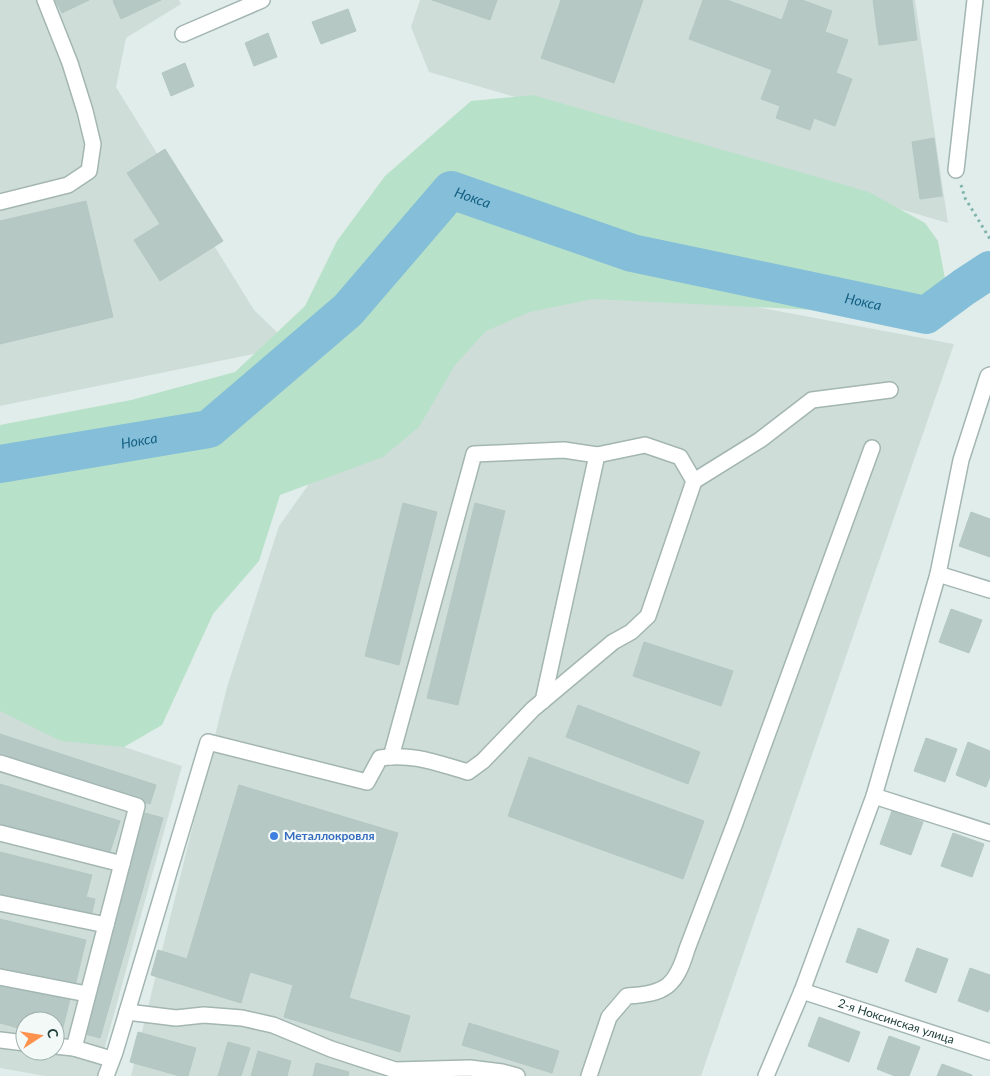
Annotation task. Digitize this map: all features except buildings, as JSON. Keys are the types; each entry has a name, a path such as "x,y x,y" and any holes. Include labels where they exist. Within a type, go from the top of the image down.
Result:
{"street":[{"path":"0,202 68,185 89,171 93,144 85,111 70,64 45,0"},
{"path":"183,34 262,0"},
{"path":"956,170 975,0"},
{"path":"766,1076 802,991 874,796 938,574 961,460 988,376 990,375"},
{"path":"106,1076 115,1052 208,742 367,782 380,758 391,756 423,758 468,772 483,761 543,701 613,642 631,632 648,616 694,481 760,440 812,400 890,390"},
{"path":"391,756 474,454 564,450 597,455 644,445 680,457 694,481"},
{"path":"589,1076 609,1017 627,996 638,996 664,989 674,980 682,968 687,949 872,448"},
{"path":"543,701 597,455"},
{"path":"938,574 990,590"},
{"path":"0,763 137,806 74,1048"},
{"path":"874,796 990,833"},
{"path":"0,833 122,864"},
{"path":"0,903 106,925"},
{"path":"0,977 87,994"},
{"name":"2-я Ноксинская улица","path":"802,991 990,1052"},
{"path":"127,1012 176,1018 204,1015 242,1018 272,1025 331,1050 395,1070 477,1069 517,1076"},
{"path":"0,1040 15,1042"},
{"path":"65,1047 111,1059"}],"path":[{"path":"956,170 965,198 990,239"}],"shaded area":[{"path":"0,0 179,0 181,4 126,38 116,87 254,310 278,333 263,352 0,406"},
{"path":"420,0 915,0 948,223 429,72 411,27"},
{"path":"473,254 954,344 701,1076 131,1076 227,687 279,526"},
{"path":"0,706 182,766 97,1076 45,1076 0,1068"}],"green space":[{"path":"533,95 869,192 925,223 938,241 946,284 917,304 875,300 816,310 593,299 530,312 486,331 455,365 419,427 383,457 280,495 259,561 213,614 162,725 124,747 61,741 0,711 0,425 131,400 235,372 305,306 337,241 385,176 471,101"}],"waterway":[{"name":"Нокса","path":"0,464 209,429 348,310 451,190 632,253 926,315 990,270"}],"place":[{"name":"Металлокровля","path":"274,836"}]}
